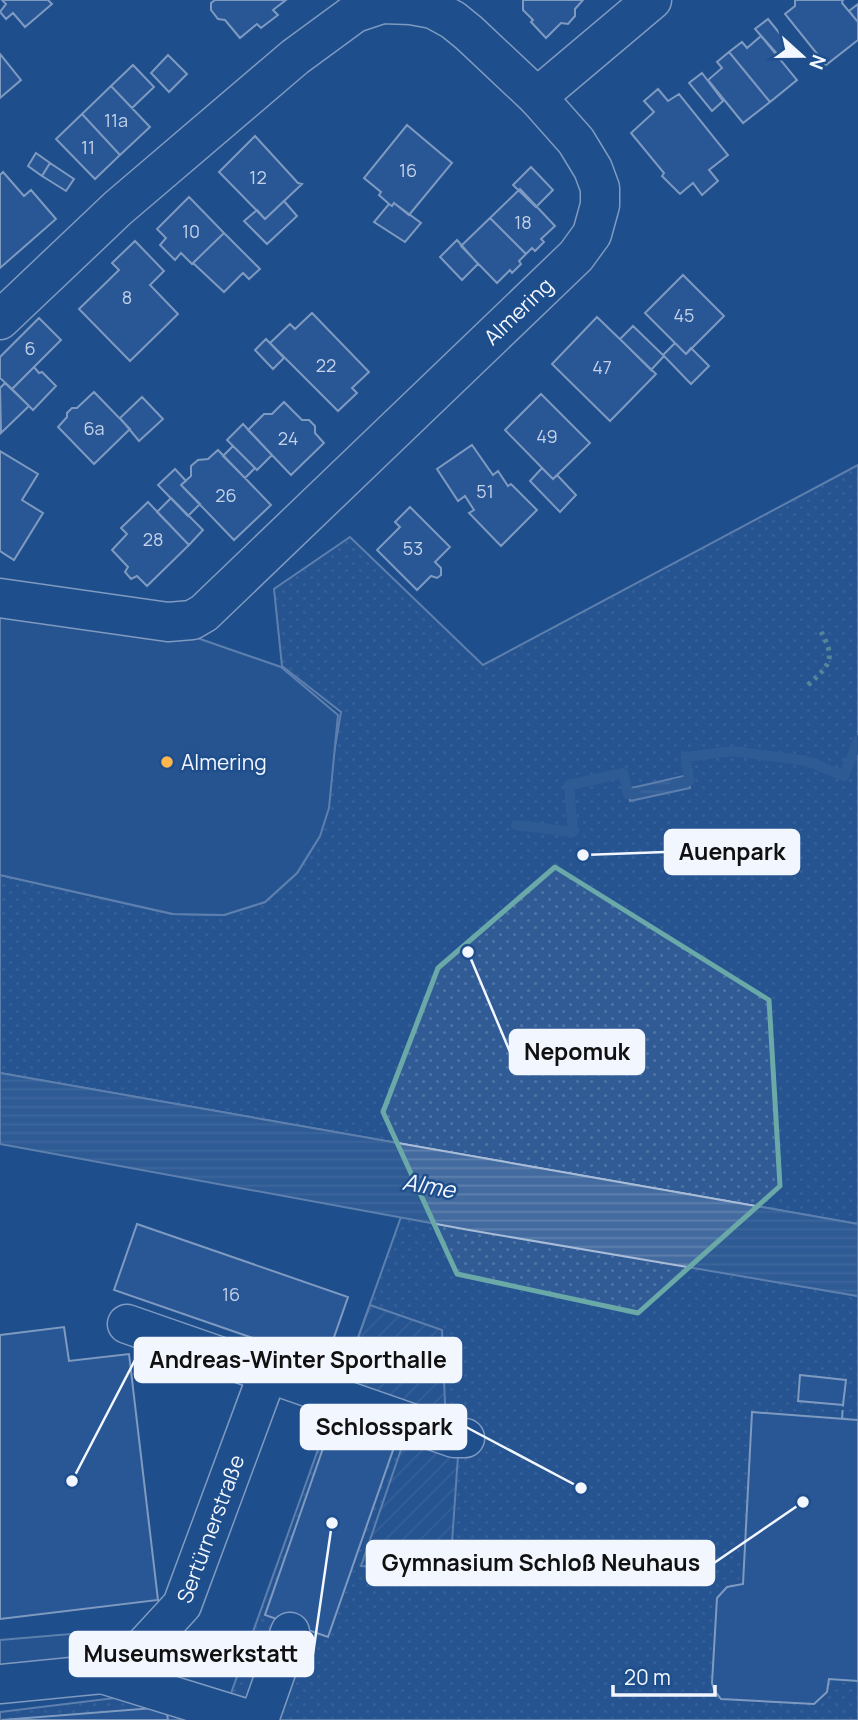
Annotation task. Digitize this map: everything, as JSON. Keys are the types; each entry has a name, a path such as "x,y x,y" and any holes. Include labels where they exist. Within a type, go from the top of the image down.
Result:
{"street":[{"path":"537,97 652,0"},
{"name":"Almering","path":"0,320 128,199 295,57 355,13 382,5 433,9 469,33 537,97 576,141 593,169 600,188 600,205 592,234 576,256 204,613 192,620 168,622 0,598"},
{"path":"127,1324 454,1438 465,1438"},
{"name":"Sertürnerstraße","path":"0,1684 102,1674 125,1667 182,1605 268,1373"},
{"path":"259,1720 290,1632"},
{"path":"102,1674 251,1720"}],"highlighted area":[{"path":"555,867 769,1000 780,1186 638,1313 457,1274 383,1112 438,968"}],"shaded area":[{"path":"858,465 858,1224 0,1073 0,875 172,914 224,915 265,902 297,873 320,836 341,712 282,666 274,589 350,537 483,665"},
{"name":"Almering","path":"0,613 177,631 281,667 338,715 329,808 320,836 297,873 265,902 224,915 173,914 0,875"},
{"path":"401,1217 858,1296 858,1720 0,1720 0,1712 164,1692 229,1699"},
{"path":"370,1305 442,1330 446,1428 340,1388"},
{"path":"405,1438 458,1456 450,1571 361,1566"},
{"path":"82,1633 86,1686 0,1693 0,1640"}],"water":[{"path":"688,775 690,788 630,801 627,789"},
{"name":"Alme","path":"0,1073 858,1224 858,1296 469,1230 0,1144"}],"building":[{"path":"2,0 48,0 52,4 25,27 13,13 6,19 0,12 6,4"},
{"path":"215,0 286,0 273,10 278,15 261,28 257,24 240,38 225,20 218,19 211,10 211,3"},
{"path":"523,0 583,0 568,24 561,23 546,38 523,10"},
{"path":"795,0 843,0 842,3 858,22 858,40 826,65 785,14 795,6"},
{"path":"858,4 858,22 849,11"},
{"path":"768,19 790,46 779,56 755,29"},
{"path":"761,36 797,80 770,102 729,52 742,42 747,48"},
{"path":"729,52 770,102 743,123 708,80 722,68 717,62"},
{"path":"0,54 21,80 0,98"},
{"path":"168,55 187,74 169,92 151,73"},
{"path":"133,65 154,87 132,108 111,86"},
{"path":"702,73 723,101 712,111 689,83"},
{"path":"111,86 150,127 120,155 82,114"},
{"path":"658,89 668,101 679,94 728,155 709,170 718,181 702,195 693,183 680,194 662,176 664,173 631,133 654,112 644,101"},
{"path":"82,114 120,155 95,179 56,139"},
{"path":"407,125 452,163 409,215 394,203 392,206 389,204 379,195 381,192 364,178"},
{"path":"255,136 298,183 302,184 265,219 219,172"},
{"path":"36,153 50,163 42,176 28,166"},
{"path":"50,163 74,179 66,191 42,176"},
{"path":"531,167 553,190 536,207 513,185"},
{"path":"3,172 24,196 31,190 56,219 0,268 0,175"},
{"path":"520,189 555,226 541,239 544,242 535,251 532,248 526,254 490,218"},
{"path":"189,197 224,233 192,264 181,253 175,260 160,245 166,238 157,229"},
{"path":"284,201 297,216 267,244 244,221 257,210 265,219"},
{"path":"394,203 421,223 405,242 374,222 389,204 392,206"},
{"path":"490,218 526,254 512,273 510,270 497,283 461,246"},
{"path":"224,233 260,269 249,279 243,273 224,292 193,263"},
{"path":"457,240 478,264 462,280 440,257"},
{"path":"135,241 164,271 150,285 178,314 130,361 79,309 119,270 112,263"},
{"path":"683,275 724,316 686,354 645,313"},
{"path":"312,313 369,372 352,388 357,393 338,411 270,343 290,324 295,329"},
{"path":"597,317 656,374 610,421 552,364"},
{"path":"39,318 61,340 12,389 0,378 0,357"},
{"path":"633,326 664,356 651,370 620,339"},
{"path":"266,339 284,358 273,369 255,350"},
{"path":"675,343 686,354 691,348 709,366 691,384 663,355"},
{"path":"34,367 56,386 33,410 12,389"},
{"path":"5,383 29,406 1,433 0,388"},
{"path":"94,392 130,429 94,464 58,427 72,408 77,408"},
{"path":"541,394 590,443 553,479 505,430"},
{"path":"142,397 163,419 139,441 120,418"},
{"path":"284,402 302,420 309,420 315,426 315,433 324,443 291,475 248,430 264,414 272,414"},
{"path":"243,424 272,455 257,470 227,440"},
{"path":"472,445 493,475 498,471 508,486 511,484 537,510 501,546 469,513 474,510 465,496 458,501 437,469"},
{"path":"233,446 255,468 245,478 223,456"},
{"path":"218,450 271,505 234,540 181,485 191,476 191,466 198,460 208,459"},
{"path":"0,451 38,474 22,500 43,513 14,560 0,551"},
{"path":"542,468 553,479 557,475 576,495 560,512 530,481"},
{"path":"175,469 186,481 181,485 200,504 188,516 158,485"},
{"path":"171,498 203,530 189,545 157,512"},
{"path":"148,502 189,545 147,586 137,576 131,579 125,572 128,567 112,550 127,534 121,528"},
{"path":"410,507 450,547 435,562 441,568 441,575 437,578 431,576 417,590 377,550 400,527 395,522"},
{"path":"137,1224 348,1297 325,1363 114,1290"},
{"path":"64,1327 69,1361 129,1354 158,1600 0,1619 0,1335"},
{"path":"800,1375 846,1380 843,1405 798,1401"},
{"path":"337,1408 400,1430 328,1637 265,1615"},
{"path":"752,1412 858,1420 858,1681 829,1679 827,1692 814,1704 721,1699 712,1683 717,1598 727,1587 743,1584"},
{"path":"166,1707 168,1720 2,1720"}],"waterway":[{"path":"675,784 689,781 686,757 733,751 807,761 844,776 858,740"},
{"path":"516,825 573,832 569,785 623,773 628,794 636,793"}],"hedge":[{"path":"808,685 829,660 828,646 819,628"}],"fence":[{"path":"842,1419 843,1405"}],"place":[{"name":"Almering","path":"167,762"},
{"name":"Auenpark","path":"583,855"},
{"name":"Nepomuk","path":"468,952"},
{"name":"Andreas-Winter Sporthalle","path":"72,1481"},
{"name":"Schlosspark","path":"581,1488"},
{"name":"Gymnasium Schloß Neuhaus","path":"803,1502"},
{"name":"Museumswerkstatt","path":"332,1523"}]}
